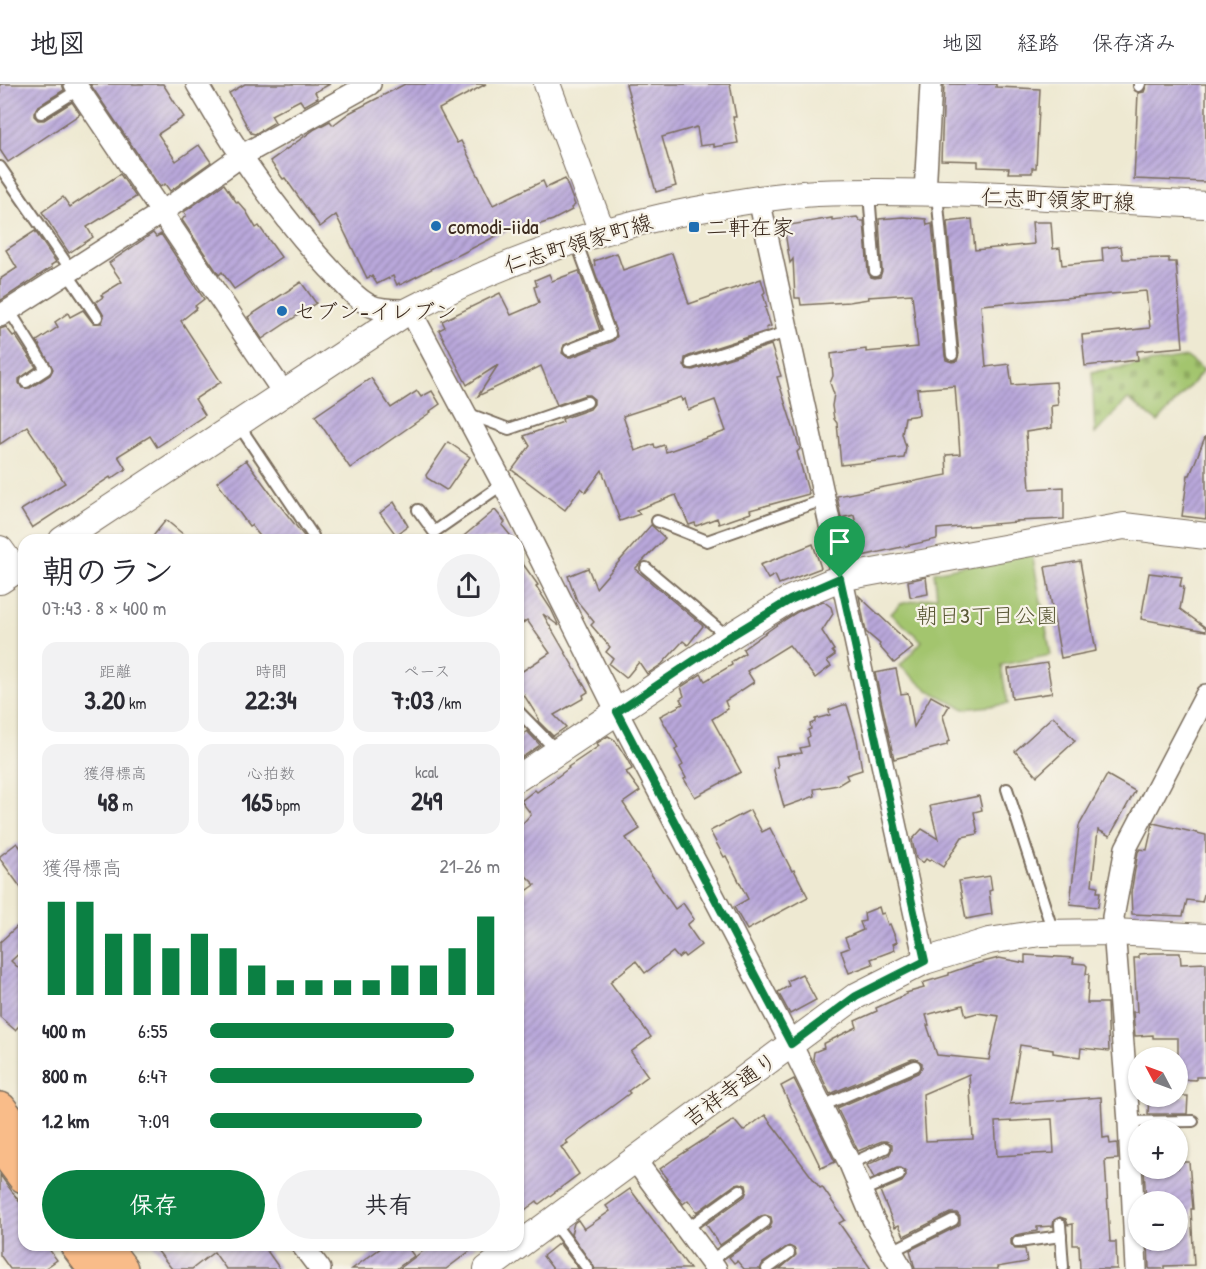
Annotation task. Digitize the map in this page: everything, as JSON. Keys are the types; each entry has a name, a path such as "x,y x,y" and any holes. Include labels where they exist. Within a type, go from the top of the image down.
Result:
{"highway":[{"path":"10,1128 18,1155"},
{"path":"82,1251 95,1269"},
{"path":"108,1251 121,1269"}],"street":[{"path":"197,84 241,156 278,209 350,290 369,305 386,310 410,310 503,484 617,712 791,1044 850,1164 873,1219 897,1260"},
{"path":"5,313 161,213 241,156 369,84"},
{"path":"547,84 602,232"},
{"path":"931,84 931,194"},
{"path":"76,87 283,392"},
{"name":"仁志町領家町線","path":"71,534 410,310 496,268 602,232 651,219 759,199 815,193 931,194 1206,205"},
{"path":"759,199 925,961"},
{"path":"524,774 729,637 790,600 840,578 1124,526 1206,536"},
{"path":"0,549 16,575"},
{"path":"1129,1119 1113,917 1126,848 1206,695"},
{"name":"吉祥寺通り","path":"524,1240 856,996 925,961 989,941 1053,932 1114,932 1206,937"},
{"path":"635,1160 713,1265"},
{"path":"1132,1179 1136,1269"},
{"path":"306,1251 320,1269"},
{"name":"吉祥寺通り","path":"487,1269 509,1251"}],"lane":[{"path":"41,113 76,87"},
{"path":"0,166 97,317"},
{"path":"869,193 875,271"},
{"path":"931,194 952,355"},
{"path":"569,351 610,334 576,240"},
{"path":"5,313 46,369 26,382"},
{"path":"691,363 788,332"},
{"path":"465,413 508,429 587,402"},
{"path":"237,423 312,534"},
{"path":"418,510 434,532 503,484"},
{"path":"657,520 707,541 824,500"},
{"path":"646,568 729,637"},
{"path":"524,717 557,751"},
{"path":"1007,789 1053,932"},
{"path":"822,1106 915,1066"},
{"path":"1188,1121 1193,1121"},
{"path":"850,1164 885,1148"},
{"path":"862,1191 899,1175"},
{"path":"686,1229 740,1190"},
{"path":"897,1260 953,1220"},
{"path":"552,1221 588,1269"},
{"path":"713,1265 765,1222"},
{"path":"1060,1224 1060,1268"},
{"path":"1018,1242 1061,1236"},
{"path":"767,1269 789,1253"}],"green space":[{"path":"1187,357 1204,370 1158,422 1128,399 1095,434 1092,372"},
{"name":"朝日3丁目公園","path":"1032,553 1051,655 1001,665 1008,704 964,709 928,690 900,666 922,641 891,614 900,604 937,596 934,572"}],"building":[{"path":"0,84 62,84 64,90 37,107 34,116 38,120 44,120 72,102 80,114 8,162 0,150"},
{"path":"90,84 163,84 184,117 158,134 176,161 199,145 211,162 170,191 165,184 160,187"},
{"path":"245,84 330,84 315,92 318,98 304,106 300,100 271,115 275,122 255,134 251,133 229,93"},
{"path":"405,84 486,84 439,109 457,143 461,141 493,205 543,181 546,188 565,179 575,205 571,208 572,210 553,220 522,230 520,226 500,234 400,285 399,283 397,285 393,276 377,284 372,276 367,278 336,215 320,227 270,161 315,129 330,121 333,125 349,113"},
{"path":"626,84 730,84 738,143 714,147 714,144 700,146 697,127 662,137 676,186 656,192"},
{"path":"944,84 996,84 996,87 1040,89 1036,168 1032,168 1032,173 1008,173 1009,168 978,167 978,161 941,160"},
{"path":"1147,84 1206,84 1206,182 1134,179 1138,93 1144,92"},
{"path":"120,174 136,197 87,227 93,237 69,253 42,212 63,197 70,207"},
{"path":"224,184 237,203 246,211 256,228 259,226 281,257 234,289 222,272 219,275 182,220 186,215 184,212"},
{"path":"857,217 860,221 864,221 868,272 871,277 875,278 880,277 882,271 879,219 903,217 926,219 927,225 932,224 945,356 946,360 952,362 957,361 959,354 947,222 972,219 975,250 1034,244 1032,222 1051,222 1053,249 1060,248 1062,265 1103,261 1102,248 1121,246 1123,259 1169,258 1169,262 1176,262 1183,347 1137,351 1138,360 1085,366 1082,335 1150,328 1146,291 981,305 986,367 1009,364 1012,385 1056,382 1058,405 1051,406 1052,428 1026,432 1030,489 1064,487 1064,519 937,529 937,539 862,556 854,515 841,518 837,496 947,475 946,455 960,454 955,386 917,389 919,415 905,417 902,434 906,447 904,458 841,465 837,423 832,406 834,394 830,383 833,376 831,354 866,349 866,352 918,347 912,294 801,305 800,298 795,298 793,259 790,263 784,226 832,218 832,220"},
{"path":"35,231 56,262 51,265 52,267 0,301 0,279 17,268 6,250"},
{"path":"153,233 156,237 161,234 204,299 181,321 221,382 195,399 205,415 157,447 150,436 118,456 126,469 32,528 21,510 65,483 27,426 0,444 0,329 6,327 13,336 15,335 36,367 19,379 22,388 30,388 50,375 53,369 37,341 58,327 55,322 68,313 70,317 83,310 93,323 102,323 104,316 96,302 103,297 101,295 122,282 109,263"},
{"path":"617,253 623,270 672,253 689,304 761,279 765,292 763,294 767,307 765,308 771,326 766,328 767,331 689,356 685,358 684,365 686,369 693,370 771,345 781,376 777,377 800,449 797,452 809,494 750,510 751,513 719,524 717,518 696,526 695,523 689,525 676,495 636,510 640,514 620,521 602,470 586,492 581,488 565,510 512,470 530,446 524,436 563,422 562,419 590,409 594,404 594,399 585,395 557,405 541,366 478,396 498,365 467,385 439,330 445,327 442,321 500,293 511,315 539,303 534,287 537,286 535,280 549,274 552,281 579,271 600,330 564,345 562,353 567,357 572,357 613,341 617,336 593,266 594,261","holes":["681,397 682,401 685,399 688,410 715,400 726,431 666,452 664,445 655,448 654,444 635,451 623,416"]},
{"path":"301,282 316,303 262,339 248,317"},
{"path":"371,378 391,408 417,391 421,397 432,391 440,404 350,468 315,416"},
{"path":"1205,437 1206,519 1182,516 1188,475 1190,475"},
{"path":"448,442 470,457 446,490 426,475"},
{"path":"246,460 302,534 258,534 251,525 249,526 217,482"},
{"path":"394,502 408,526 395,534 380,513"},
{"path":"495,510 505,522 502,525 509,534 466,534"},
{"path":"166,520 183,534 155,534"},
{"path":"651,525 665,538 635,569 703,626 688,645 683,641 662,664 647,674 639,662 626,678 609,664 613,658 606,652 610,647 591,625 594,622 577,601 568,576 588,568 596,588"},
{"path":"813,544 821,568 779,584 775,575 768,579 760,565"},
{"path":"1080,561 1096,651 1061,658 1045,567"},
{"path":"524,565 538,585 536,586 559,626 543,614 588,692 583,695 584,698 554,715 566,727 553,736 538,721 539,719 524,695 524,670 550,653 527,620 524,622"},
{"path":"1149,573 1182,577 1180,586 1184,587 1180,609 1206,628 1206,631 1141,619"},
{"path":"926,577 928,594 910,596 908,581"},
{"path":"859,596 912,646 913,648 894,663 879,646 880,644 866,632"},
{"path":"823,601 831,607 833,614 822,631 834,650 832,651 835,655 827,661 831,666 815,678 789,645 747,671 754,682 725,701 728,709 712,719 741,772 695,797 684,779 686,778 680,767 683,765 675,750 678,748 660,716 683,704 680,699 684,696 681,687 701,674 705,681 732,665 731,662 745,653 743,649 778,624 797,612"},
{"path":"1047,663 1052,693 1012,699 1008,669"},
{"path":"896,669 901,694 908,693 914,727 931,696 949,706 943,716 950,741 947,745 894,759 875,673"},
{"path":"847,705 857,739 862,770 846,775 848,779 838,785 814,789 815,796 784,807 774,771 774,768 778,767 776,756 802,753 800,748 809,746 807,738 810,736 808,730 811,729 810,724 815,722 815,719 830,715 829,710"},
{"path":"1053,716 1075,741 1037,776 1015,751"},
{"path":"527,731 540,745 524,756 524,734"},
{"path":"608,736 615,740 627,759 632,769 626,772 640,791 623,803 640,829 626,838 675,909 683,903 694,919 687,925 701,945 685,957 683,954 678,958 673,952 645,973 636,961 610,982 651,1037 631,1052 648,1076 628,1091 630,1093 566,1141 568,1143 561,1147 579,1174 539,1204 537,1201 524,1211 524,893 535,885 524,874 524,822 531,814 524,805 524,799 535,790 537,792 599,746 597,743"},
{"path":"1107,775 1135,791 1110,836 1098,830 1092,885 1098,886 1097,892 1100,892 1098,907 1070,904 1079,826"},
{"path":"979,796 982,810 974,812 978,834 962,837 943,867 931,859 929,861 926,859 923,863 916,858 912,840 922,829 938,839 930,806"},
{"path":"750,810 762,832 770,828 808,897 747,930 734,907 748,899 710,831"},
{"path":"1153,823 1206,835 1206,887 1202,902 1187,900 1183,916 1132,914 1131,893 1138,852 1140,849 1147,850"},
{"path":"18,844 18,884 0,859 0,856"},
{"path":"990,876 992,914 966,919 959,881"},
{"path":"879,907 888,925 890,924 897,942 893,944 895,950 871,959 873,964 849,973 841,951 849,948 845,938 863,930 860,922 865,921 864,913"},
{"path":"18,926 18,955 11,961 18,967 18,1027 15,1030 0,1017 0,942"},
{"path":"1180,953 1181,964 1206,963 1206,1077 1188,1080 1188,1047 1178,1047 1178,1038 1153,1038 1153,1035 1135,1036 1133,1012 1137,1012 1134,958 1139,958 1139,954"},
{"path":"1025,955 1074,958 1073,963 1087,966 1086,974 1089,974 1087,1003 1107,1003 1109,1051 1081,1048 1080,1057 1020,1045 1010,1104 1101,1097 1103,1138 1109,1137 1110,1144 1117,1143 1118,1159 1105,1160 1110,1242 1116,1242 1117,1269 1080,1269 1079,1245 1073,1245 1073,1224 1068,1225 1066,1219 1060,1217 1054,1220 1053,1226 1037,1227 1037,1231 1016,1235 1011,1239 1011,1244 1015,1249 1025,1249 1027,1262 997,1267 998,1269 915,1269 910,1250 956,1227 960,1224 960,1217 957,1213 950,1213 904,1236 899,1225 895,1227 880,1191 902,1182 906,1172 897,1168 874,1178 867,1165 889,1155 892,1144 882,1141 858,1151 837,1108 918,1073 922,1063 912,1059 830,1094 813,1059 814,1052 824,1048 823,1044 857,1027 855,1021 877,1011 876,1008 906,993 924,988 922,983 999,958 1025,963","holes":["963,1005 966,1016 977,1013 999,1016 989,1060 937,1055 926,1015","969,1074 973,1139 926,1141 923,1094","1052,1119 1054,1153 997,1156 995,1122"]},
{"path":"802,974 816,1000 790,1014 778,992 789,986 787,981"},
{"path":"794,1079 835,1162 821,1168 781,1086"},
{"path":"1148,1107 1187,1107 1187,1114 1148,1114"},
{"path":"765,1115 845,1220 839,1223 871,1269 780,1269 796,1255 795,1249 789,1246 763,1263 760,1269 744,1269 737,1261 734,1263 729,1257 770,1228 771,1217 761,1216 720,1245 706,1224 745,1196 746,1185 736,1184 697,1212 688,1200 683,1204 666,1180 668,1179 660,1169 674,1159 734,1120 743,1131"},
{"path":"1189,1162 1194,1265 1164,1266 1164,1269 1149,1268 1148,1251 1188,1251 1188,1191 1145,1191 1145,1179 1188,1179"},
{"path":"0,1175 18,1200 18,1251 50,1251 57,1260 44,1269 10,1269 0,1255"},
{"path":"630,1189 690,1269 595,1269 571,1234 574,1223 578,1220 584,1229 610,1211 606,1206"},
{"path":"559,1243 579,1269 553,1269 543,1256"},
{"path":"158,1251 267,1251 280,1269 226,1269 214,1252 192,1269 172,1269"},
{"path":"377,1251 410,1251 414,1256 396,1269 352,1269"},
{"path":"423,1251 470,1251 446,1269 399,1269"}],"place":[{"name":"comodi-iida","path":"436,226"},
{"name":"二軒在家","path":"694,227"},
{"name":"セブン-イレブン","path":"282,311"}],"route":[{"path":"840,578 925,961 856,996 791,1044 617,712 729,637 790,600 840,578"}]}
